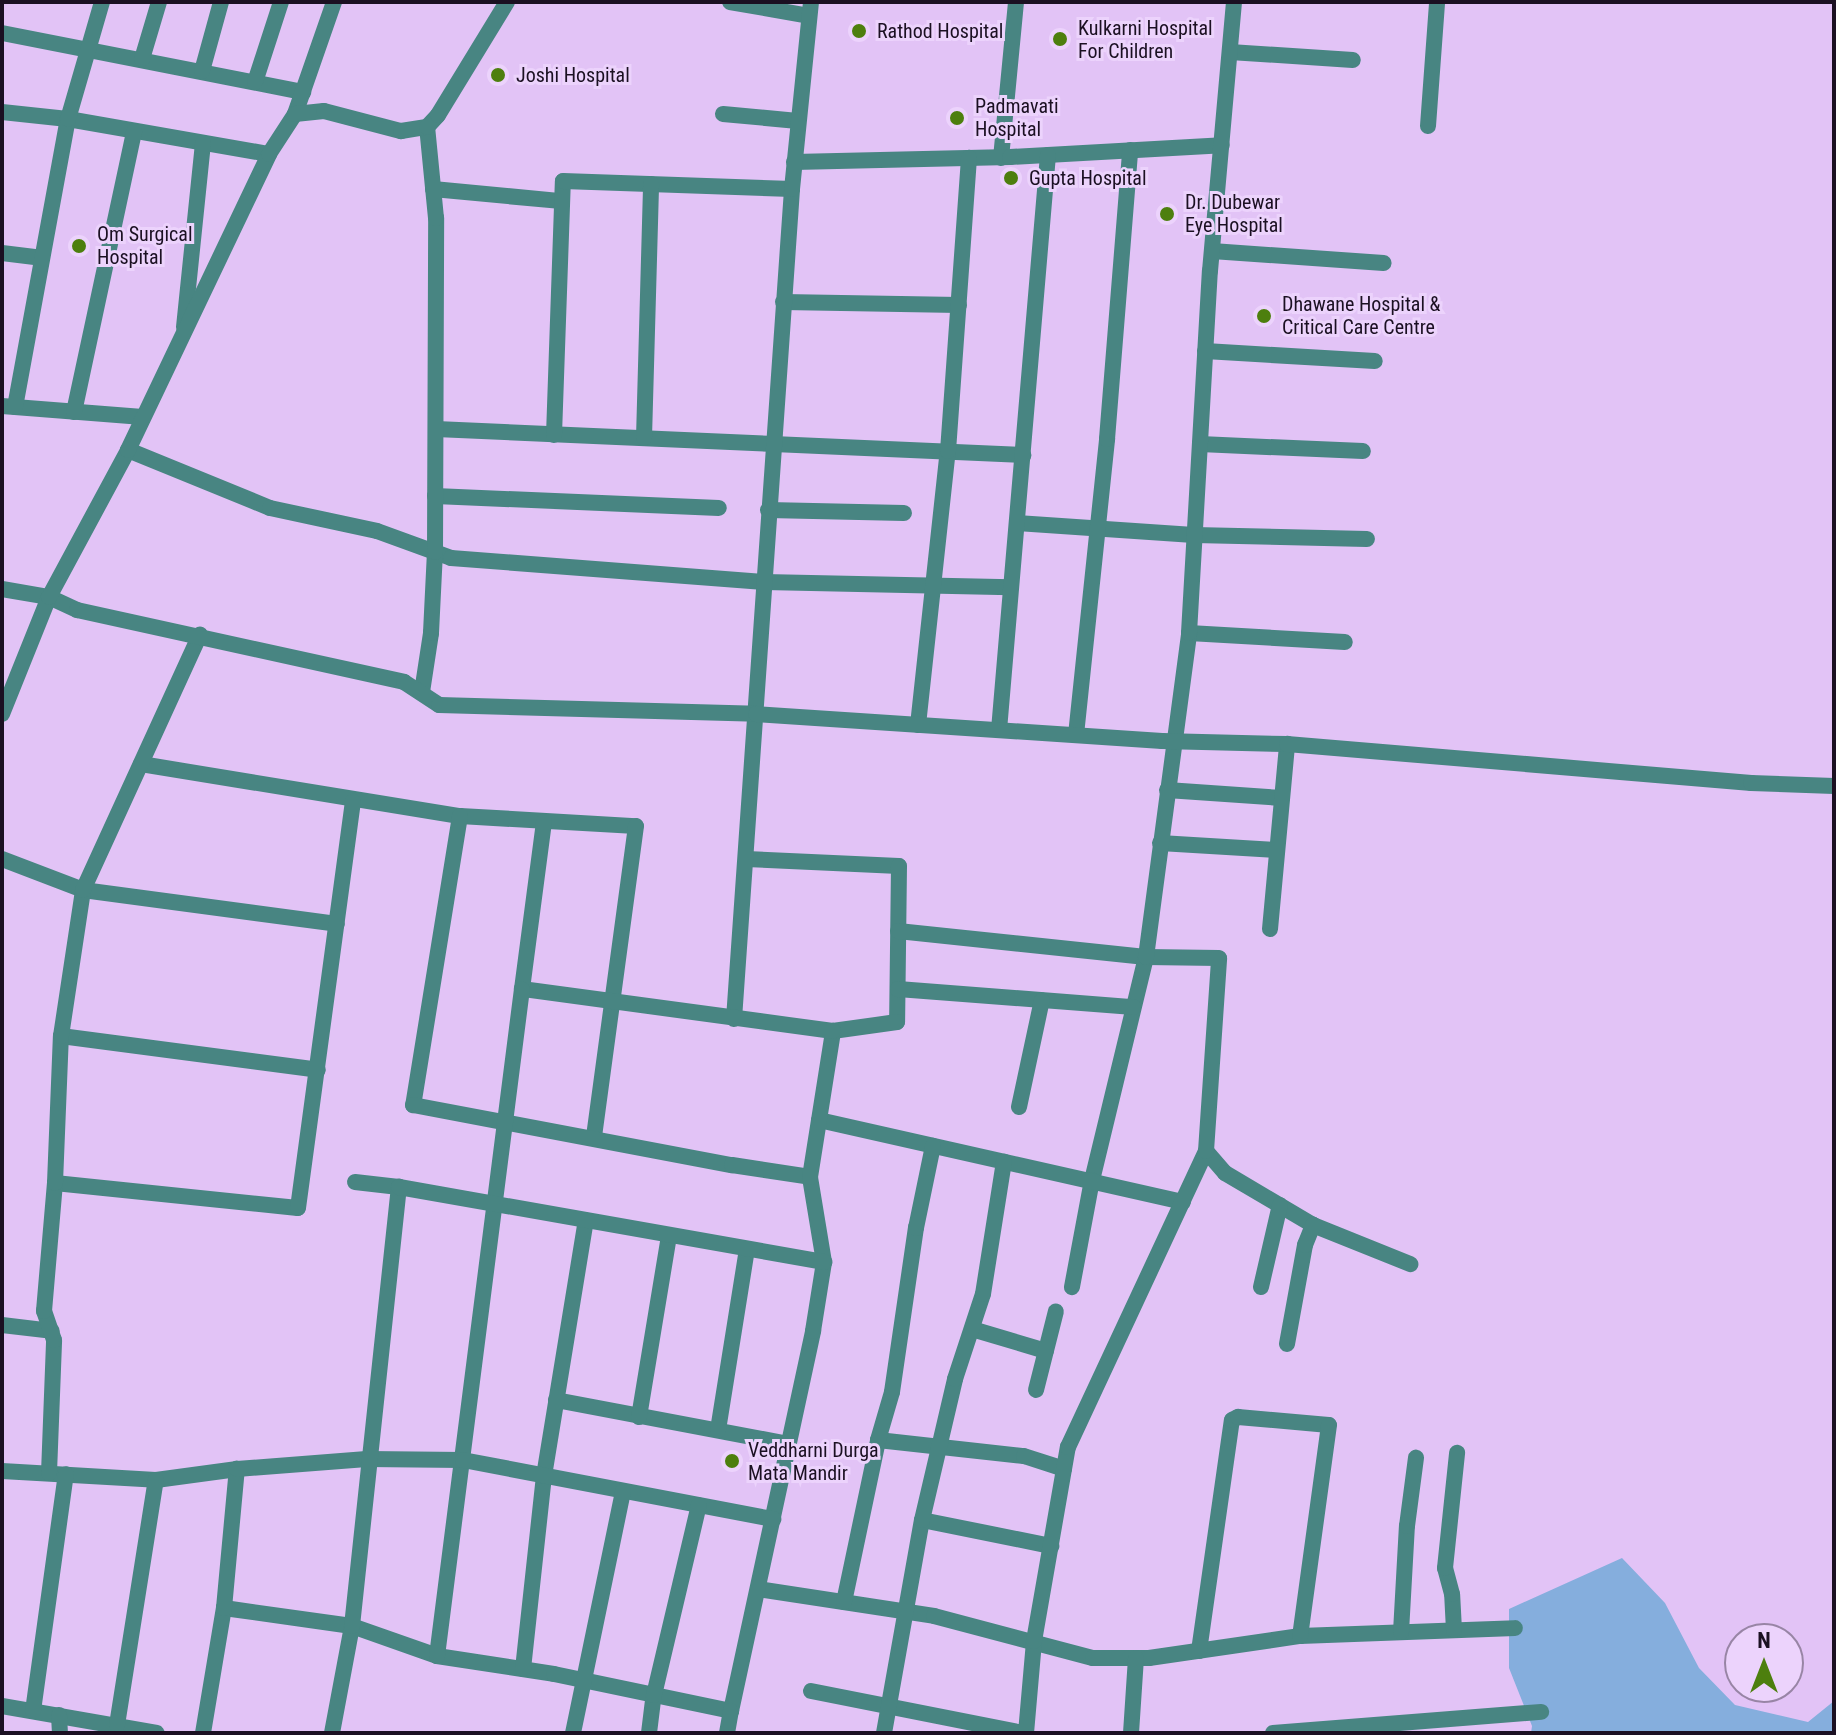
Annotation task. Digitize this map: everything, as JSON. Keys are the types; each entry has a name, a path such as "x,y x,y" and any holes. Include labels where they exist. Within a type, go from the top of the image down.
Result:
{"street":[{"path":"102,2 68,119 8,406 143,417"},
{"path":"142,59 159,2"},
{"path":"202,71 221,2"},
{"path":"255,82 281,2"},
{"path":"2,714 49,597 128,450 269,154 295,114 334,2"},
{"path":"295,114 324,111 401,131 427,127 438,115 507,2"},
{"path":"730,2 810,9 783,302 734,1019"},
{"path":"1001,158 1016,2"},
{"path":"1072,1287 1092,1180 1146,957 1189,633 1212,251 1234,2"},
{"path":"1428,126 1437,2"},
{"path":"2,33 303,92"},
{"path":"1230,52 1353,60"},
{"path":"2,112 68,119 269,154"},
{"path":"723,114 798,121"},
{"path":"422,692 431,633 435,552 436,218 427,127"},
{"path":"74,412 134,131"},
{"path":"184,327 203,143"},
{"path":"794,162 1001,158 1222,145"},
{"path":"1076,735 1098,530 1130,150"},
{"path":"999,730 1048,155"},
{"path":"918,725 948,451 969,158"},
{"path":"554,435 561,183 565,180 792,189"},
{"path":"644,438 651,184"},
{"path":"433,189 561,201"},
{"path":"1212,251 1384,263"},
{"path":"2,253 41,258"},
{"path":"783,302 959,305"},
{"path":"1205,351 1375,361"},
{"path":"436,429 1023,455"},
{"path":"1200,444 1363,451"},
{"path":"128,450 270,508 377,531 451,558 764,582 1011,587"},
{"path":"435,496 719,508"},
{"path":"768,510 904,513"},
{"path":"1017,523 1194,535 1367,539"},
{"path":"2,589 49,597 77,610 404,682 439,705 756,714 1173,741 1287,744 1751,783 1834,786"},
{"path":"1189,633 1345,642"},
{"path":"33,1711 57,1474 52,1331 44,1311 55,1183 61,1036 83,890 200,635"},
{"path":"1270,929 1287,744"},
{"path":"141,764 353,802 460,816 636,826 594,1138"},
{"path":"1167,790 1282,798"},
{"path":"55,1183 298,1208 353,802"},
{"path":"460,816 413,1105 810,1177"},
{"path":"437,1656 544,821"},
{"path":"1160,843 1276,850"},
{"path":"2,859 83,890 337,924"},
{"path":"522,989 833,1031 897,1022 899,866 746,859"},
{"path":"811,1691 1025,1733 1034,1641 1068,1447 1094,1385 1206,1151 1219,958 1146,957 898,931"},
{"path":"898,989 1133,1007"},
{"path":"1019,1107 1042,1000"},
{"path":"727,1733 789,1444 824,1262 810,1177 833,1031"},
{"path":"61,1036 318,1070"},
{"path":"819,1120 1183,1202"},
{"path":"844,1602 878,1440 892,1392 916,1228 933,1146"},
{"path":"1206,1151 1225,1173 1313,1225 1410,1264"},
{"path":"884,1733 922,1520 983,1294 1004,1162"},
{"path":"355,1182 399,1187 824,1262"},
{"path":"332,1733 352,1626 367,1459 399,1187"},
{"path":"1261,1287 1280,1205"},
{"path":"523,1669 544,1476 586,1220"},
{"path":"1287,1344 1305,1245 1313,1225"},
{"path":"639,1417 669,1235"},
{"path":"718,1430 747,1249"},
{"path":"1036,1390 1056,1311"},
{"path":"2,1326 52,1331"},
{"path":"972,1329 1046,1351"},
{"path":"556,1400 789,1444"},
{"path":"1199,1651 1232,1420 1238,1417 1329,1425 1300,1636"},
{"path":"878,1440 1024,1456 1064,1469"},
{"path":"1454,1630 1452,1594 1445,1568 1457,1453"},
{"path":"1401,1632 1407,1526 1416,1458"},
{"path":"2,1471 156,1480 237,1469 367,1459 463,1460 773,1519"},
{"path":"203,1733 224,1608 237,1469"},
{"path":"117,1725 156,1480"},
{"path":"573,1733 623,1491"},
{"path":"649,1733 654,1695 699,1505"},
{"path":"922,1520 1051,1546"},
{"path":"758,1589 907,1612 1093,1658 1136,1658 1300,1636 1515,1628"},
{"path":"224,1608 352,1626 437,1656 582,1680 731,1711"},
{"path":"1131,1733 1136,1658"},
{"path":"2,1706 157,1733"},
{"path":"1273,1733 1348,1730 1541,1712"},
{"path":"59,1715 60,1733"}],"water":[{"path":"1622,1558 1665,1603 1699,1668 1724,1694 1724,1703 1808,1722 1834,1701 1834,1733 1531,1733 1532,1726 1509,1668 1509,1609"}],"place":[{"name":"Rathod Hospital","path":"859,31"},
{"name":"Kulkarni Hospital For Children","path":"1060,39"},
{"name":"Joshi Hospital","path":"498,75"},
{"name":"Padmavati Hospital","path":"957,118"},
{"name":"Gupta Hospital","path":"1011,178"},
{"name":"Dr. Dubewar Eye Hospital","path":"1167,214"},
{"name":"Om Surgical Hospital","path":"79,246"},
{"name":"Dhawane Hospital & Critical Care Centre","path":"1264,316"},
{"name":"Veddharni Durga Mata Mandir","path":"732,1461"}]}
